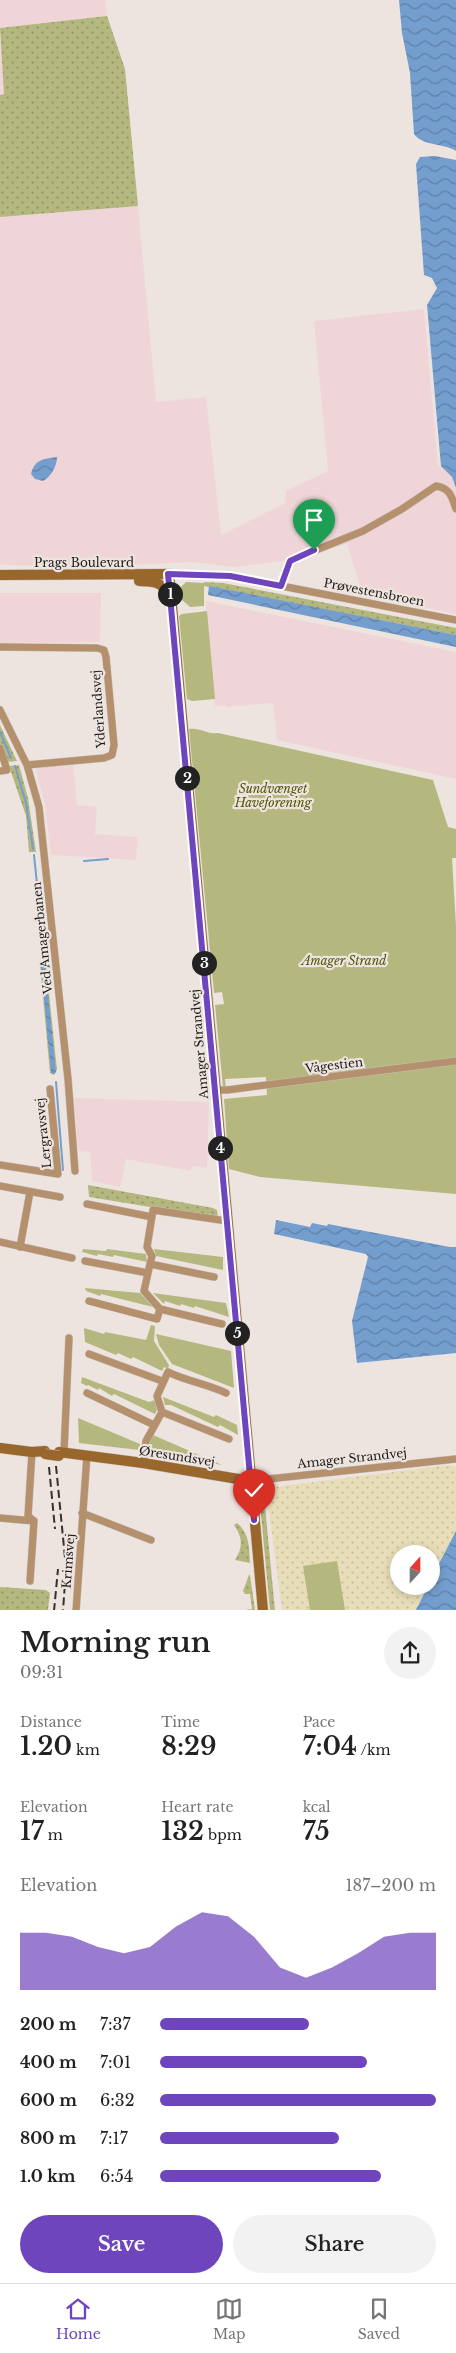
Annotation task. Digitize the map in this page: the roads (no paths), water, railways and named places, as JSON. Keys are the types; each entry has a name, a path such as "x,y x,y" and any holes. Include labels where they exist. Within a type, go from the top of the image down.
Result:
{"street":[{"path":"281,586 290,561 362,531 402,509 436,486 442,487 451,494 456,509"},
{"name":"Prøvestensbroen","path":"168,574 230,576 456,620"},
{"name":"Prags Boulevard","path":"0,575 168,574"},
{"name":"Amager Strandvej","path":"168,574 263,1610"},
{"path":"104,575 117,580 158,583 163,585 170,595"},
{"name":"Yderlandsvej","path":"0,647 97,648 104,650 106,657 114,745 112,755 104,758 27,765"},
{"name":"Ved Amagerbanen","path":"0,710 27,765 39,807 44,838 70,1096 75,1171"},
{"path":"0,748 4,770"},
{"name":"Vågestien","path":"215,1090 228,1090 456,1061"},
{"name":"Lergravsvej","path":"0,1165 58,1174 50,1089"},
{"path":"0,1186 60,1197"},
{"path":"20,1247 30,1192"},
{"path":"87,1204 152,1217"},
{"path":"222,1324 160,1308 144,1291 152,1256 147,1247 153,1210 227,1221"},
{"path":"0,1242 72,1258"},
{"path":"85,1261 148,1273"},
{"path":"150,1264 214,1277"},
{"path":"89,1301 157,1319 160,1308"},
{"path":"60,1453 68,1338"},
{"path":"89,1354 162,1381"},
{"path":"143,1463 146,1441 162,1412 157,1396 162,1381 168,1372 180,1378 226,1393"},
{"path":"87,1393 154,1425"},
{"path":"162,1412 229,1439"},
{"name":"Øresundsvej","path":"0,1448 100,1457 250,1481"},
{"path":"34,1521 28,1516 40,1452"},
{"name":"Krimsvej","path":"76,1610 86,1456"},
{"name":"Amager Strandvej","path":"250,1481 456,1459"},
{"path":"82,1513 151,1540"},
{"path":"0,1518 34,1521"},
{"path":"30,1581 34,1521"}],"water":[{"path":"399,0 456,0 456,151 422,141 414,134 410,73 402,33"},
{"path":"435,156 456,160 456,488 452,477 441,466 427,305 437,288 432,278 424,275 416,164 420,157"},
{"path":"57,457 55,467 49,477 43,481 35,479 31,474 37,463 44,459"},
{"path":"209,586 456,635 456,647 208,595"},
{"path":"43,963 45,964 56,1072 54,1074 51,1073 41,966"},
{"path":"276,1220 310,1227 312,1223 327,1226 328,1224 456,1247 456,1353 357,1363 352,1321 368,1257 366,1254 274,1234"},
{"path":"456,1531 456,1610 416,1610 424,1595 440,1595 440,1562"}],"waterway":[{"path":"0,732 11,758"},
{"path":"15,766 26,803 33,849"},
{"path":"34,855 37,884"},
{"path":"84,861 108,859"},
{"path":"37,891 43,958"},
{"path":"56,1082 63,1170"}],"railway":[{"path":"56,1466 66,1568 63,1610"},
{"path":"49,1467 55,1529"},
{"path":"54,1610 58,1569"}],"park label":[{"name":"Sundvænget Haveforening","path":"273,795"},
{"name":"Amager Strand","path":"344,960"}]}
